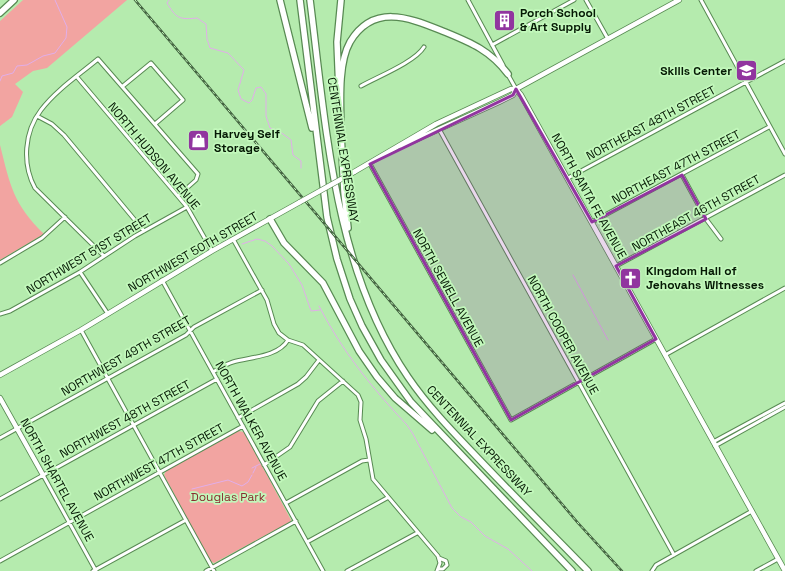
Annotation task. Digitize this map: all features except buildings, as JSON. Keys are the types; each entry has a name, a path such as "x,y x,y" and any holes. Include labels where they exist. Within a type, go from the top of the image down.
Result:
{"highway":[{"path":"0,13 14,0"},
{"path":"280,0 318,151"},
{"name":"CENTENNIAL EXPRESSWAY","path":"299,0 318,151 332,240 350,299 362,326 381,360 400,387 428,420 572,571"},
{"name":"CENTENNIAL EXPRESSWAY","path":"311,0 327,138 342,220 363,291 376,321 398,362 413,384 438,415 588,571"},
{"path":"341,0 337,42 344,192 350,248"},
{"path":"341,135 342,71 345,53 350,42 359,31 378,19 394,16 407,18 472,43 492,56 508,74"},
{"path":"270,219 284,243 323,283 359,351 384,386 395,398 460,453"}],"main road":[{"name":"NORTHWEST 50TH STREET","path":"0,375 108,314 162,280 233,239 398,148 436,124 511,89 516,89 680,0"},
{"name":"NORTHWEST 50TH STREET","path":"398,148 412,143 513,95 516,89"},
{"name":"NORTH SANTA FE AVENUE","path":"516,89 521,95 568,178 785,571"},
{"name":"NORTH SHARTEL AVENUE","path":"0,398 43,475"}],"street":[{"name":"NORTH SANTA FE AVENUE","path":"469,0 516,89"},
{"path":"492,45 574,0"},
{"path":"586,0 608,39"},
{"path":"701,0 785,154"},
{"path":"361,86 406,61 420,52 424,47"},
{"path":"104,256 35,188 28,173 27,146 29,136 37,116 46,104 98,59 198,174 196,180 178,196"},
{"name":"NORTHEAST 48TH STREET","path":"568,178 785,61"},
{"path":"123,86 151,62 183,100 155,124"},
{"name":"NORTH HUDSON AVENUE","path":"77,77 187,207 212,251"},
{"path":"37,116 52,124 64,135 144,231"},
{"name":"NORTH COOPER AVENUE","path":"436,124 674,555"},
{"name":"NORTHEAST 47TH STREET","path":"592,222 769,127"},
{"name":"NORTH SEWELL AVENUE","path":"370,164 511,420 579,382"},
{"path":"682,175 706,219 720,239"},
{"name":"NORTHEAST 46TH STREET","path":"616,266 706,219 785,175"},
{"name":"NORTHWEST 51ST STREET","path":"0,314 10,311 80,272 144,231 187,207"},
{"path":"0,263 42,238 65,217"},
{"path":"233,239 262,290 270,307 275,328 288,340 302,345 360,398 360,417 366,439 373,479 387,498 439,558 446,561 447,565 443,569 438,570 439,558"},
{"path":"80,272 108,314"},
{"name":"NORTH WALKER AVENUE","path":"162,280 323,570"},
{"path":"665,355 785,288"},
{"name":"NORTHWEST 49TH STREET","path":"0,438 262,290"},
{"path":"80,330 213,569"},
{"path":"579,382 656,339"},
{"path":"213,372 232,362 274,352 285,345 288,340"},
{"name":"NORTHWEST 47TH STREET","path":"238,418 304,380 319,360"},
{"name":"NORTHWEST 48TH STREET","path":"0,499 217,379"},
{"path":"264,465 290,447 318,401 343,381"},
{"path":"714,444 785,403"},
{"path":"714,444 785,407"},
{"name":"NORTHWEST 47TH STREET","path":"0,561 243,426"},
{"path":"286,503 362,461 369,460"},
{"name":"NORTH SHARTEL AVENUE","path":"43,475 95,571"},
{"path":"307,542 387,498"},
{"path":"652,570 654,566 752,511"},
{"path":"95,571 186,520"},
{"path":"206,571 213,569 296,522"},
{"path":"347,571 417,533"},
{"path":"756,571 778,559"},
{"path":"318,571 323,570"}],"highlighted area":[{"path":"516,89 592,222 682,175 706,219 616,266 656,339 511,420 370,164 513,95"}],"green space":[{"path":"23,0 127,0 47,68 33,71 15,84 23,92 12,117 0,126 0,21"},
{"path":"0,145 14,193 25,213 44,234 0,260"},
{"name":"Douglas Park","path":"238,431 244,432 291,520 290,522 214,563 210,561 164,475 166,471"}],"waterway":[{"path":"0,81 2,76 13,73 17,66 27,65 43,56 55,53 66,38 67,27 55,0"},
{"path":"169,0 167,3 173,12 179,17 186,19 197,18 206,24 207,39 210,48 228,53 244,70 238,90 241,99 249,103 252,100 256,88 261,87 266,94 266,116 270,128 279,131 291,140 293,155 301,161 301,168"},
{"path":"242,244 257,239 265,241 272,246 289,264 302,285 311,311 320,310"},
{"path":"573,275 608,340"},
{"path":"319,306 328,323 358,368 413,434 452,508 461,517 471,522 485,536 508,549 532,571"},
{"path":"252,468 262,463"},
{"path":"253,473 256,467"},
{"path":"192,489 228,480 242,486 248,482 252,475"}],"railway":[{"path":"135,0 578,523 622,571"}],"place":[{"name":"Porch School & Art Supply","path":"505,20"},
{"name":"Skills Center","path":"747,71"},
{"name":"Harvey Self Storage","path":"199,141"},
{"name":"Kingdom Hall of Jehovahs Witnesses","path":"630,278"}]}
